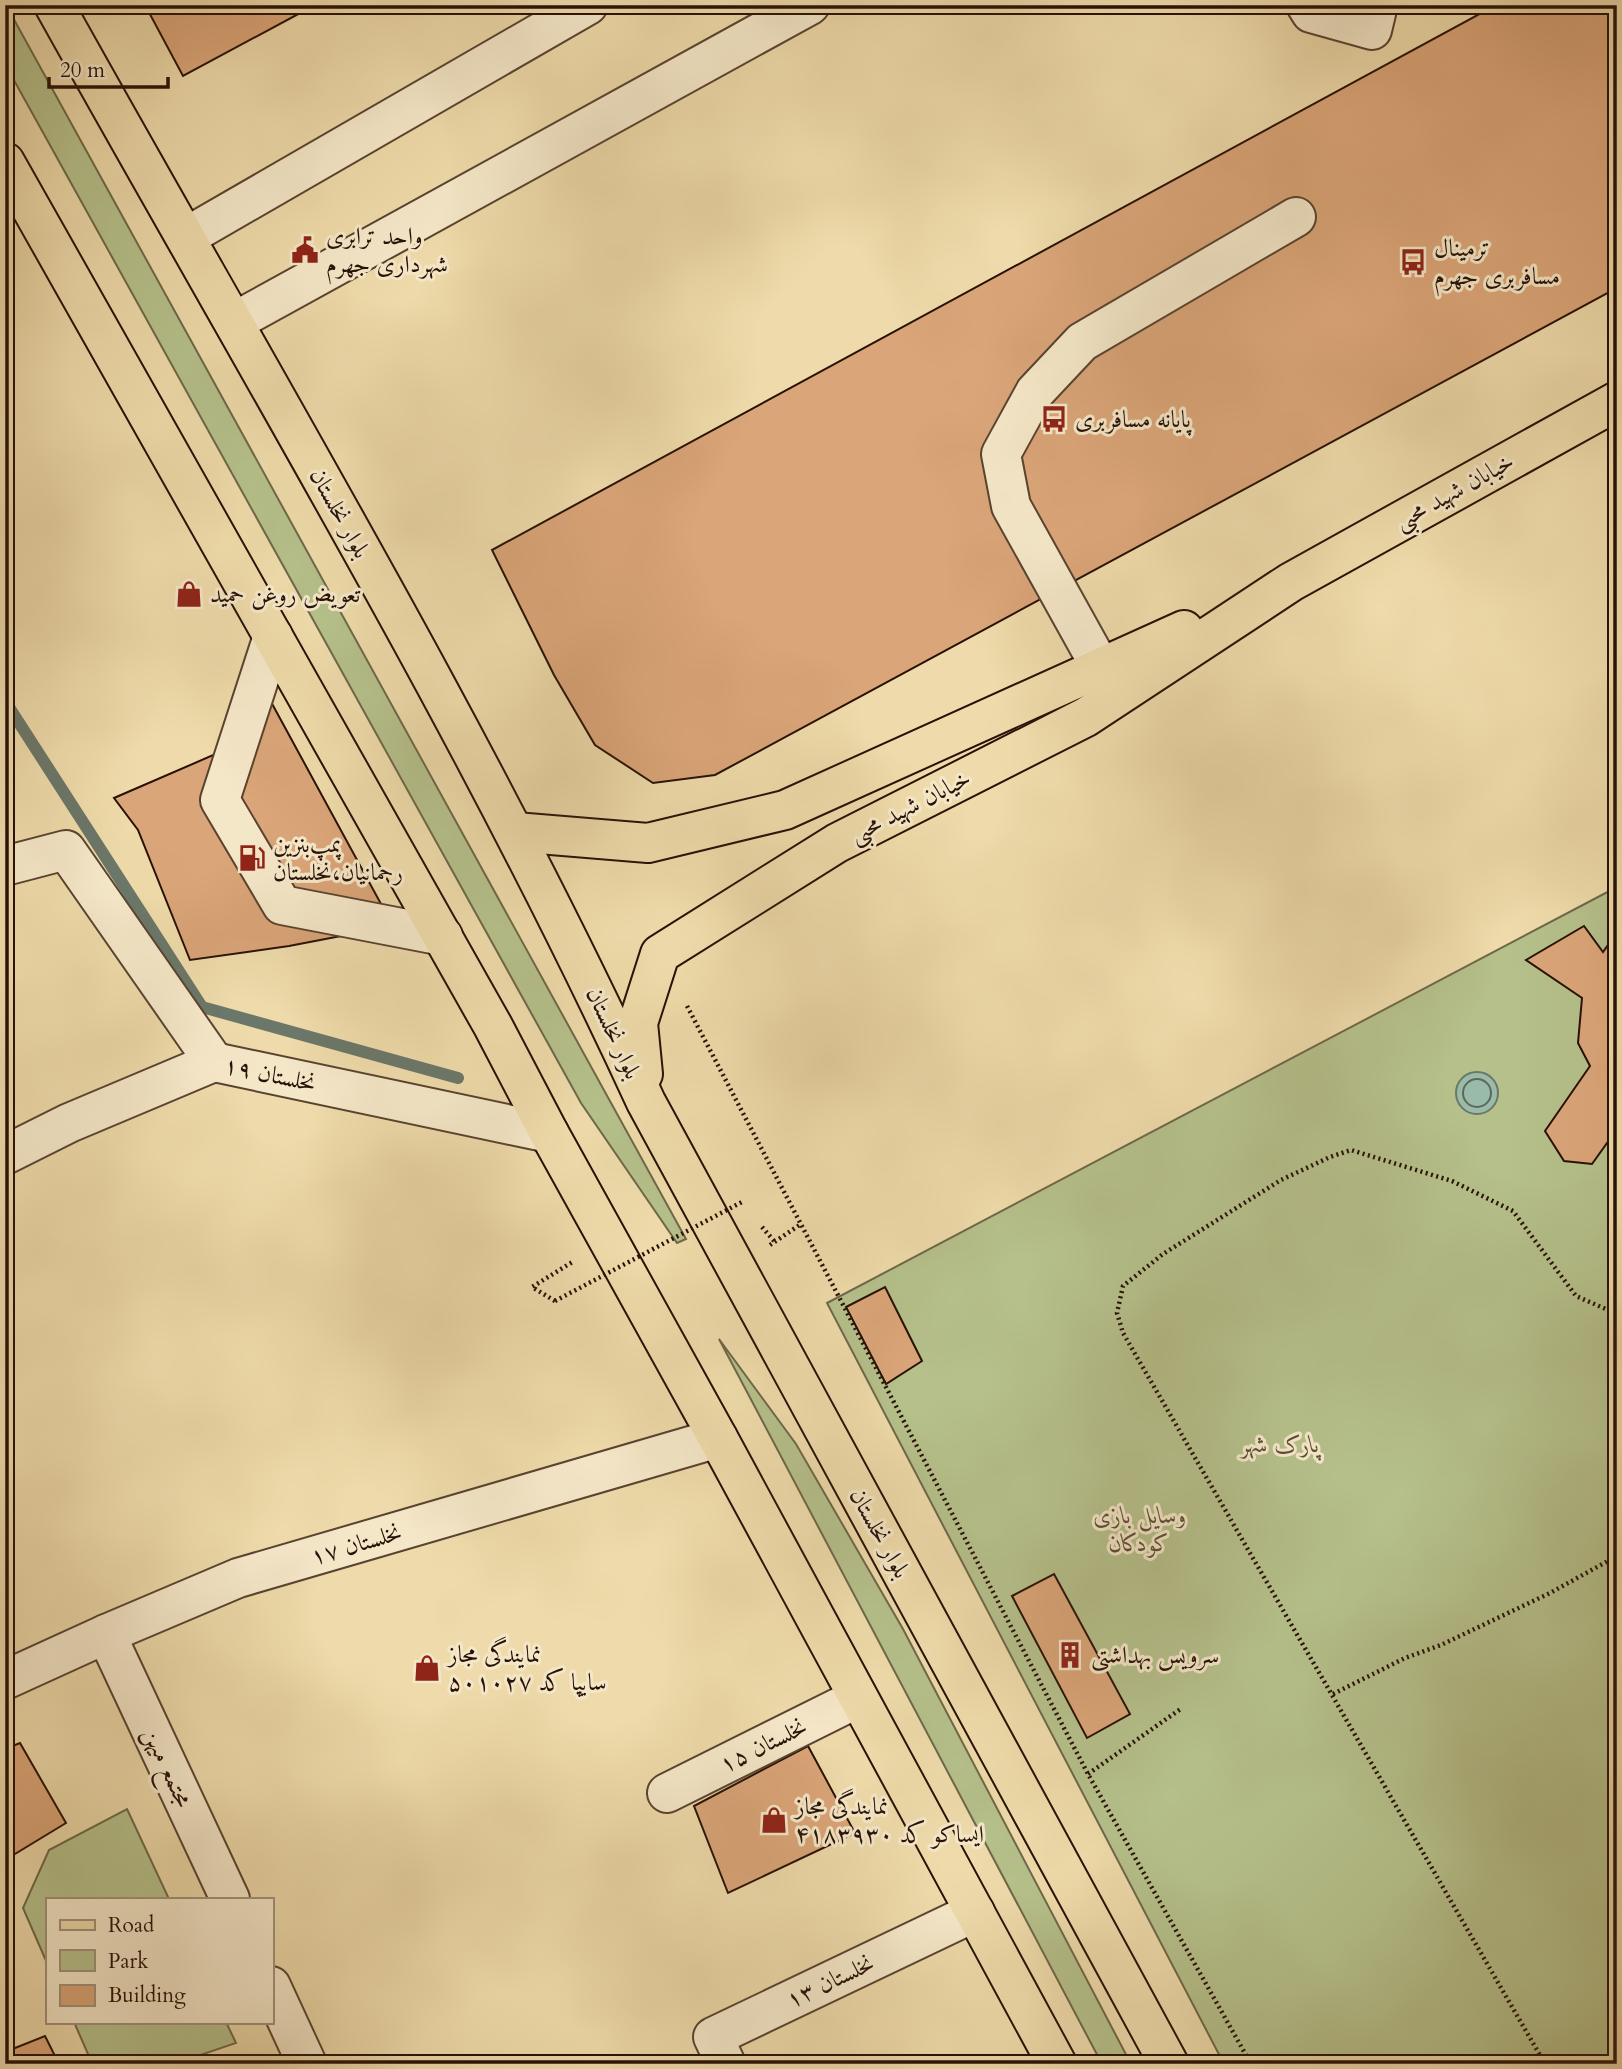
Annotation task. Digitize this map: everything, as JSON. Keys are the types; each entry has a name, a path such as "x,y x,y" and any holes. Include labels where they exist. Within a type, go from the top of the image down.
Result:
{"main road":[{"name":"بلوار نخلستان","path":"54,5 234,322 515,832 586,972 646,1102 1169,2064"},
{"path":"5,162 493,1026 548,1133 718,1438 1057,2064"},
{"name":"خیابان شهید محبی","path":"660,954 838,843 1086,717 1291,582 1617,401"},
{"name":"خیابان شهید محبی","path":"515,832 648,843 785,810 1291,582"},
{"path":"646,1102 638,1023 660,954"}],"street":[{"path":"186,237 588,5"},
{"path":"234,322 810,5"},
{"path":"1306,5 1311,13 1372,30 1378,5"},
{"path":"1101,668 1011,506 1001,454 1035,392 1082,342 1296,217"},
{"path":"273,636 220,800 282,905 443,936"},
{"path":"5,866 66,850 214,1062"},
{"name":"نخلستان ۱۹","path":"5,1155 69,1123 214,1062 548,1133"},
{"name":"نخلستان ۱۷","path":"5,1680 238,1578 718,1438"},
{"name":"مجتمع میهن","path":"106,1634 230,1898"},
{"name":"نخلستان ۱۵","path":"667,1793 858,1698"},
{"name":"نخلستان ۱۳","path":"726,2064 713,2037 975,1912"},
{"path":"273,1990 307,2064"}],"path":[{"path":"660,954 1088,1774 1251,2064"},
{"path":"1545,2064 1123,1333 1117,1313 1123,1286 1163,1254 1281,1180 1351,1150 1452,1181 1513,1211 1576,1296 1608,1310 1617,1310"},
{"path":"608,1240 532,1287 555,1301 743,1202"},
{"path":"1332,1694 1490,1621 1617,1556"},
{"path":"1088,1774 1182,1709"},
{"path":"1594,2064 1617,2052"}],"green space":[{"path":"5,5 686,1239 677,1243 581,1103 5,64"},
{"name":"پارک شهر","path":"1617,887 1617,2064 1224,2064 827,1303"},
{"path":"719,1339 796,1444 903,1629 1131,2064 1102,2064"},
{"path":"127,1809 169,1898 46,1898 46,1961 23,1908 49,1850"},
{"path":"75,2024 227,2024 236,2043 174,2064 100,2064 91,2061"}],"water":[{"path":"1477,1072 1492,1078 1498,1093 1492,1108 1477,1114 1462,1108 1456,1093 1462,1078"}],"building":[{"path":"145,5 315,5 183,76"},
{"name":"پایانه مسافربری","path":"1496,5 1617,5 1617,288 715,775 653,783 595,745 554,675 492,550"},
{"name":"پمپ‌بنزین رحمانیان،نخلستان","path":"270,700 393,926 289,946 190,960 138,830 114,798 218,753"},
{"path":"1584,926 1603,952 1608,945 1617,943 1617,1129 1592,1164 1564,1161 1545,1131 1590,1066 1578,1043 1582,998 1526,960"},
{"path":"885,1287 922,1361 886,1384 846,1307"},
{"name":"سرویس بهداشتی","path":"1054,1574 1130,1714 1087,1738 1012,1596"},
{"path":"20,1743 66,1823 5,1860 5,1749"},
{"name":"نمایندگی مجاز ایساکو کد ۴۱۸۳۹۳۰","path":"808,1746 855,1833 728,1893 694,1806"},
{"path":"45,2036 59,2064 5,2064 5,2052"}],"waterway":[{"path":"5,701 202,1007 458,1078"}],"place":[{"name":"واحد ترابری شهرداری جهرم","path":"305,250"},
{"name":"ترمینال مسافربری جهرم","path":"1413,262"},
{"name":"پایانه مسافربری","path":"1054,419"},
{"name":"تعویض روغن حمید","path":"189,594"},
{"name":"پمپ‌بنزین رحمانیان،نخلستان","path":"252,858"},
{"name":"سرویس بهداشتی","path":"1070,1655"},
{"name":"نمایندگی مجاز سایپا کد ۵۰۱۰۲۷","path":"427,1668"},
{"name":"نمایندگی مجاز ایساکو کد ۴۱۸۳۹۳۰","path":"774,1820"}],"park label":[{"name":"وسایل بازی کودکان","path":"1140,1529"}]}
